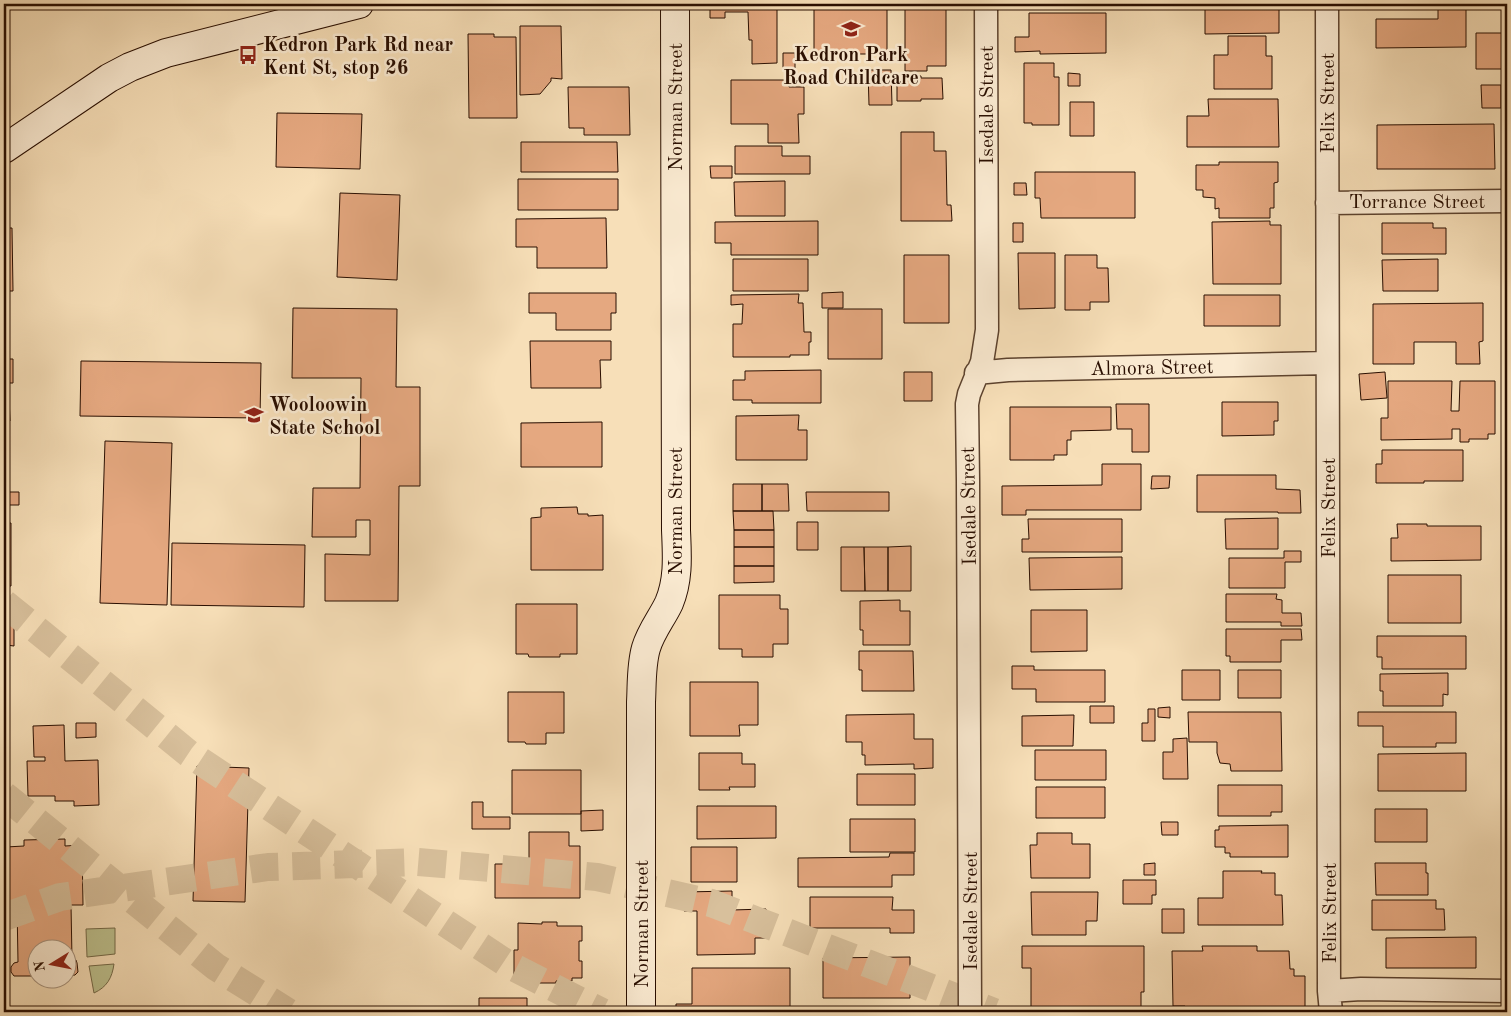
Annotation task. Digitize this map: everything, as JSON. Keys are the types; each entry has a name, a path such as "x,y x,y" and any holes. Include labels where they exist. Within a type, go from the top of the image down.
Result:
{"street":[{"path":"4,149 109,78 148,59 359,4"},
{"name":"Norman Street","path":"641,1012 641,702 643,670 646,649 651,635 674,590 678,566 676,520 675,4"},
{"name":"Isedale Street","path":"970,1012 968,491 966,428 969,394 984,353 987,330 986,4"},
{"name":"Felix Street","path":"1327,4 1330,1001"},
{"name":"Torrance Street","path":"1327,202 1507,201"},
{"name":"Almora Street","path":"976,373 1008,370 1327,363"},
{"path":"1330,1001 1361,989 1507,991"}],"green space":[{"path":"115,928 115,954 87,957 86,929"},
{"path":"114,964 108,981 94,993 89,966"}],"building":[{"path":"710,4 764,4 764,6 777,6 777,63 752,64 752,40 749,40 748,12 725,12 725,18 710,18"},
{"name":"Kedron Park Road Childcare","path":"814,4 887,4 887,54 814,54"},
{"path":"905,4 946,4 946,66 927,66 927,71 905,71"},
{"path":"1090,4 1090,5 1016,5"},
{"path":"1218,4 1279,4 1279,33 1205,34 1205,8 1218,8"},
{"path":"1438,4 1466,4 1466,47 1376,48 1376,19 1438,19"},
{"path":"1029,13 1106,13 1106,53 1040,54 1040,51 1015,52 1015,37 1029,37"},
{"path":"520,26 561,26 562,79 551,78 551,81 540,94 520,95"},
{"path":"1476,33 1502,33 1502,69 1476,69"},
{"path":"468,34 494,34 494,37 516,37 517,118 469,118"},
{"path":"1228,36 1266,36 1266,56 1272,56 1272,89 1214,89 1214,55 1228,55"},
{"path":"783,53 795,53 795,68 783,68"},
{"path":"1024,63 1054,63 1054,77 1059,77 1059,125 1032,125 1032,123 1024,123"},
{"path":"868,70 891,70 892,105 869,105"},
{"path":"1068,73 1080,74 1080,86 1068,86"},
{"path":"897,76 942,78 943,99 897,101"},
{"path":"731,80 789,80 789,87 804,87 804,114 798,114 799,143 768,143 768,124 731,124"},
{"path":"1481,85 1501,85 1501,108 1482,108"},
{"path":"568,87 629,87 630,135 584,135 584,128 569,128"},
{"path":"1208,99 1278,99 1279,147 1187,147 1187,116 1209,116"},
{"path":"1070,102 1094,102 1094,136 1070,136"},
{"path":"277,113 362,114 360,169 276,167"},
{"path":"1494,124 1495,169 1377,169 1377,125"},
{"path":"901,132 934,132 934,151 946,151 947,205 951,205 952,221 901,221"},
{"path":"521,142 617,142 618,172 521,172"},
{"path":"735,146 782,146 782,156 810,156 810,174 735,174"},
{"path":"1219,162 1278,162 1278,182 1274,183 1274,208 1270,208 1270,218 1219,218 1219,208 1215,209 1215,198 1203,197 1203,190 1196,190 1196,165 1219,165"},
{"path":"710,166 732,166 732,178 711,178"},
{"path":"1035,172 1135,172 1135,218 1041,218 1040,198 1035,198"},
{"path":"518,179 618,179 618,210 518,210"},
{"path":"785,181 785,216 735,216 734,182"},
{"path":"1014,183 1026,183 1027,195 1014,195"},
{"path":"340,193 400,195 397,280 337,277"},
{"path":"606,218 607,268 537,268 537,247 516,247 516,219"},
{"path":"818,221 818,255 731,255 731,243 715,243 715,222"},
{"path":"1270,221 1270,225 1281,225 1281,284 1213,284 1212,222"},
{"path":"1013,223 1023,223 1023,242 1013,242"},
{"path":"1382,223 1433,223 1433,228 1446,228 1446,254 1382,254"},
{"path":"4,228 12,228 13,291 4,291"},
{"path":"1018,253 1055,253 1055,308 1019,309"},
{"path":"904,255 949,255 949,323 904,323"},
{"path":"1065,255 1097,255 1097,268 1108,268 1109,302 1090,302 1090,310 1065,310"},
{"path":"733,259 808,259 808,291 733,291"},
{"path":"1438,259 1438,291 1383,291 1382,260"},
{"path":"843,292 843,308 822,308 822,293"},
{"path":"529,293 616,293 616,313 611,313 611,330 556,330 556,313 529,313"},
{"path":"799,294 798,303 803,303 804,332 811,332 809,355 733,357 733,324 742,324 743,304 731,305 731,295"},
{"path":"1204,295 1280,295 1280,326 1204,326"},
{"path":"1483,303 1483,341 1479,342 1480,364 1456,364 1456,342 1414,342 1414,364 1373,364 1373,304"},
{"path":"293,308 397,309 396,387 420,387 420,486 399,486 398,601 325,601 325,554 370,555 370,520 356,520 356,537 312,537 313,488 360,488 361,378 292,378"},
{"path":"828,309 882,309 882,359 828,359"},
{"path":"530,341 611,341 611,360 600,360 601,388 531,388"},
{"path":"4,359 13,359 13,383 4,383"},
{"path":"81,361 261,363 260,418 80,416"},
{"path":"821,370 821,403 752,403 752,400 733,400 733,380 745,380 745,371"},
{"path":"904,372 932,372 932,401 904,401"},
{"path":"1385,372 1387,398 1361,400 1359,374"},
{"path":"1388,381 1452,381 1451,411 1459,411 1460,381 1495,381 1495,434 1488,434 1488,439 1469,439 1469,442 1460,442 1460,429 1452,429 1452,439 1381,440 1381,418 1388,418"},
{"path":"9,397 10,421 4,421 4,398"},
{"path":"1222,402 1278,402 1278,421 1274,421 1274,435 1222,436"},
{"path":"1116,404 1149,404 1149,452 1132,452 1132,429 1117,429"},
{"path":"1010,407 1111,407 1111,430 1071,431 1071,440 1067,440 1067,455 1054,455 1054,460 1010,460"},
{"path":"799,415 798,430 807,430 807,460 736,460 736,416"},
{"path":"602,422 602,467 521,467 521,423"},
{"path":"105,441 172,443 167,605 100,603"},
{"path":"1382,450 1463,450 1463,481 1376,483 1376,464 1382,464"},
{"path":"1102,464 1141,464 1141,510 1026,510 1026,515 1002,515 1002,486 1102,485"},
{"path":"1197,475 1276,475 1276,489 1300,490 1301,513 1197,512"},
{"path":"1152,476 1170,476 1169,488 1151,489"},
{"path":"733,484 762,484 762,511 733,511"},
{"path":"762,484 788,484 789,511 762,511"},
{"path":"4,492 19,492 19,505 4,505"},
{"path":"806,492 889,492 889,511 807,511"},
{"path":"577,507 578,514 588,514 588,516 603,515 603,570 531,570 531,518 541,517 541,508"},
{"path":"733,511 773,511 774,530 734,530"},
{"path":"1278,518 1278,549 1226,549 1225,519"},
{"path":"1028,519 1122,519 1122,552 1022,552 1022,539 1029,539"},
{"path":"797,522 818,522 818,550 797,550"},
{"path":"4,523 11,523 11,586 4,586"},
{"path":"1397,524 1481,526 1481,560 1391,561 1391,538 1398,538"},
{"path":"734,530 774,530 774,547 734,547"},
{"path":"172,543 305,545 304,607 171,605"},
{"path":"911,546 911,591 888,591 888,547"},
{"path":"734,547 774,547 774,566 734,566"},
{"path":"841,547 864,547 865,591 841,591"},
{"path":"864,547 888,547 888,591 865,591"},
{"path":"1284,551 1301,551 1301,562 1285,562 1285,588 1229,588 1229,558 1284,558"},
{"path":"1122,557 1122,589 1030,590 1029,558"},
{"path":"734,566 774,566 774,582 734,583"},
{"path":"1388,575 1461,575 1461,623 1388,623"},
{"path":"1226,594 1277,594 1276,599 1282,600 1282,613 1301,613 1302,626 1281,626 1281,622 1226,622"},
{"path":"719,595 780,595 780,609 788,609 788,644 773,644 773,657 742,657 742,649 719,649"},
{"path":"900,600 900,611 910,611 910,645 863,645 863,630 860,630 860,601"},
{"path":"516,604 577,604 577,654 560,654 560,657 529,657 528,654 516,654"},
{"path":"4,609 14,611 14,646 6,645 6,653 4,652"},
{"path":"1031,610 1087,610 1087,651 1031,652"},
{"path":"1226,629 1301,629 1302,640 1281,640 1281,662 1230,662 1230,656 1226,656"},
{"path":"1377,636 1466,636 1466,669 1382,669 1382,657 1377,657"},
{"path":"859,651 913,651 914,691 862,691 862,670 859,670"},
{"path":"1012,666 1034,666 1034,670 1105,670 1105,702 1036,702 1036,689 1012,689"},
{"path":"1182,670 1220,670 1220,700 1182,700"},
{"path":"1238,670 1281,670 1281,698 1238,698"},
{"path":"1448,673 1448,695 1443,694 1443,706 1383,706 1383,691 1380,691 1380,674"},
{"path":"690,682 758,682 758,725 739,725 740,736 690,736"},
{"path":"508,692 564,692 564,733 546,733 546,744 508,742"},
{"path":"1090,706 1114,706 1114,723 1090,723"},
{"path":"1170,707 1170,718 1158,717 1158,708"},
{"path":"1148,709 1155,709 1155,741 1142,741 1142,723 1148,723"},
{"path":"1188,712 1281,712 1282,771 1231,771 1230,764 1220,763 1217,753 1217,742 1189,742"},
{"path":"1358,712 1456,712 1456,743 1436,743 1436,747 1383,747 1383,726 1358,726"},
{"path":"914,714 914,739 933,739 933,768 914,769 914,764 865,765 865,755 862,755 862,742 846,742 846,715"},
{"path":"1074,715 1073,746 1022,746 1022,716"},
{"path":"76,723 96,723 96,737 76,738"},
{"path":"64,725 65,761 98,760 99,805 74,806 74,801 55,801 55,796 28,796 27,761 45,761 45,757 34,757 33,726"},
{"path":"1187,738 1188,779 1163,779 1163,752 1173,752 1173,739"},
{"path":"1035,750 1106,750 1106,780 1035,780"},
{"path":"699,753 742,753 742,764 755,764 755,787 729,787 730,790 699,790"},
{"path":"1466,753 1466,791 1378,791 1378,754"},
{"path":"197,766 249,768 245,902 193,901"},
{"path":"512,770 581,770 581,814 512,814"},
{"path":"857,774 915,774 915,805 857,805"},
{"path":"1218,785 1282,785 1282,812 1271,812 1271,816 1218,816"},
{"path":"1036,787 1105,787 1105,818 1036,818"},
{"path":"472,802 483,802 483,817 510,817 510,829 472,829"},
{"path":"697,806 776,806 776,838 697,839"},
{"path":"1375,809 1427,809 1427,842 1375,842"},
{"path":"603,810 603,830 581,831 581,811"},
{"path":"850,819 915,819 915,852 850,852"},
{"path":"1161,822 1178,822 1178,835 1162,835"},
{"path":"1288,825 1288,857 1230,857 1230,853 1225,853 1225,847 1215,847 1215,830 1219,830 1219,826"},
{"path":"529,832 569,832 569,846 580,846 580,898 495,898 495,864 529,864"},
{"path":"1037,833 1072,833 1072,844 1090,844 1090,878 1031,878 1030,845 1037,845"},
{"path":"65,839 65,846 82,845 83,905 71,905 72,938 28,938 28,976 14,976 11,972 11,967 14,963 18,962 17,905 7,905 6,847 24,846 24,840"},
{"path":"691,847 737,847 737,882 691,882"},
{"path":"890,853 914,853 914,875 892,875 892,887 798,887 798,858 889,857"},
{"path":"1155,863 1155,875 1144,875 1144,864"},
{"path":"1375,863 1426,863 1428,895 1376,895"},
{"path":"1223,871 1275,873 1275,895 1282,895 1283,925 1198,925 1198,898 1223,898"},
{"path":"1123,880 1156,880 1156,895 1152,895 1152,904 1123,904"},
{"path":"732,891 732,910 766,909 766,938 755,938 755,954 697,955 697,911 684,911 684,892"},
{"path":"1031,892 1098,892 1097,921 1086,921 1086,935 1032,935"},
{"path":"810,897 893,897 892,910 914,910 914,933 890,933 890,928 810,928"},
{"path":"1372,900 1436,900 1436,909 1444,909 1445,930 1372,930"},
{"path":"1162,909 1184,909 1184,933 1162,933"},
{"path":"542,922 557,922 557,926 582,926 582,941 579,941 579,961 582,961 582,978 572,978 572,981 556,981 556,983 539,983 539,978 514,978 514,950 518,950 518,923 542,924"},
{"path":"1476,937 1476,968 1386,968 1386,938"},
{"path":"1022,946 1144,946 1144,992 1141,992 1141,1012 1065,1012 1065,1008 1031,1008 1031,968 1022,968"},
{"path":"1202,946 1257,946 1257,951 1289,951 1290,969 1294,969 1294,976 1305,976 1305,1012 1185,1011 1185,1006 1173,1006 1172,951 1203,951"},
{"path":"910,957 910,998 823,998 823,958"},
{"path":"692,968 790,968 790,1012 676,1012 676,1004 692,1004"},
{"path":"479,998 527,998 527,1012 479,1012"},
{"path":"536,1008 594,1008 594,1012 537,1012"}],"tunnel":[{"path":"4,603 188,753 509,965 602,1012"},
{"path":"4,795 216,967 288,1012"},
{"path":"4,917 60,897 268,867 418,862 597,877 711,903 994,1012"}],"place":[{"name":"Kedron Park Road Childcare","path":"851,29"},
{"name":"Kedron Park Rd near Kent St, stop 26","path":"248,55"},
{"name":"Wooloowin State School","path":"254,415"}]}
